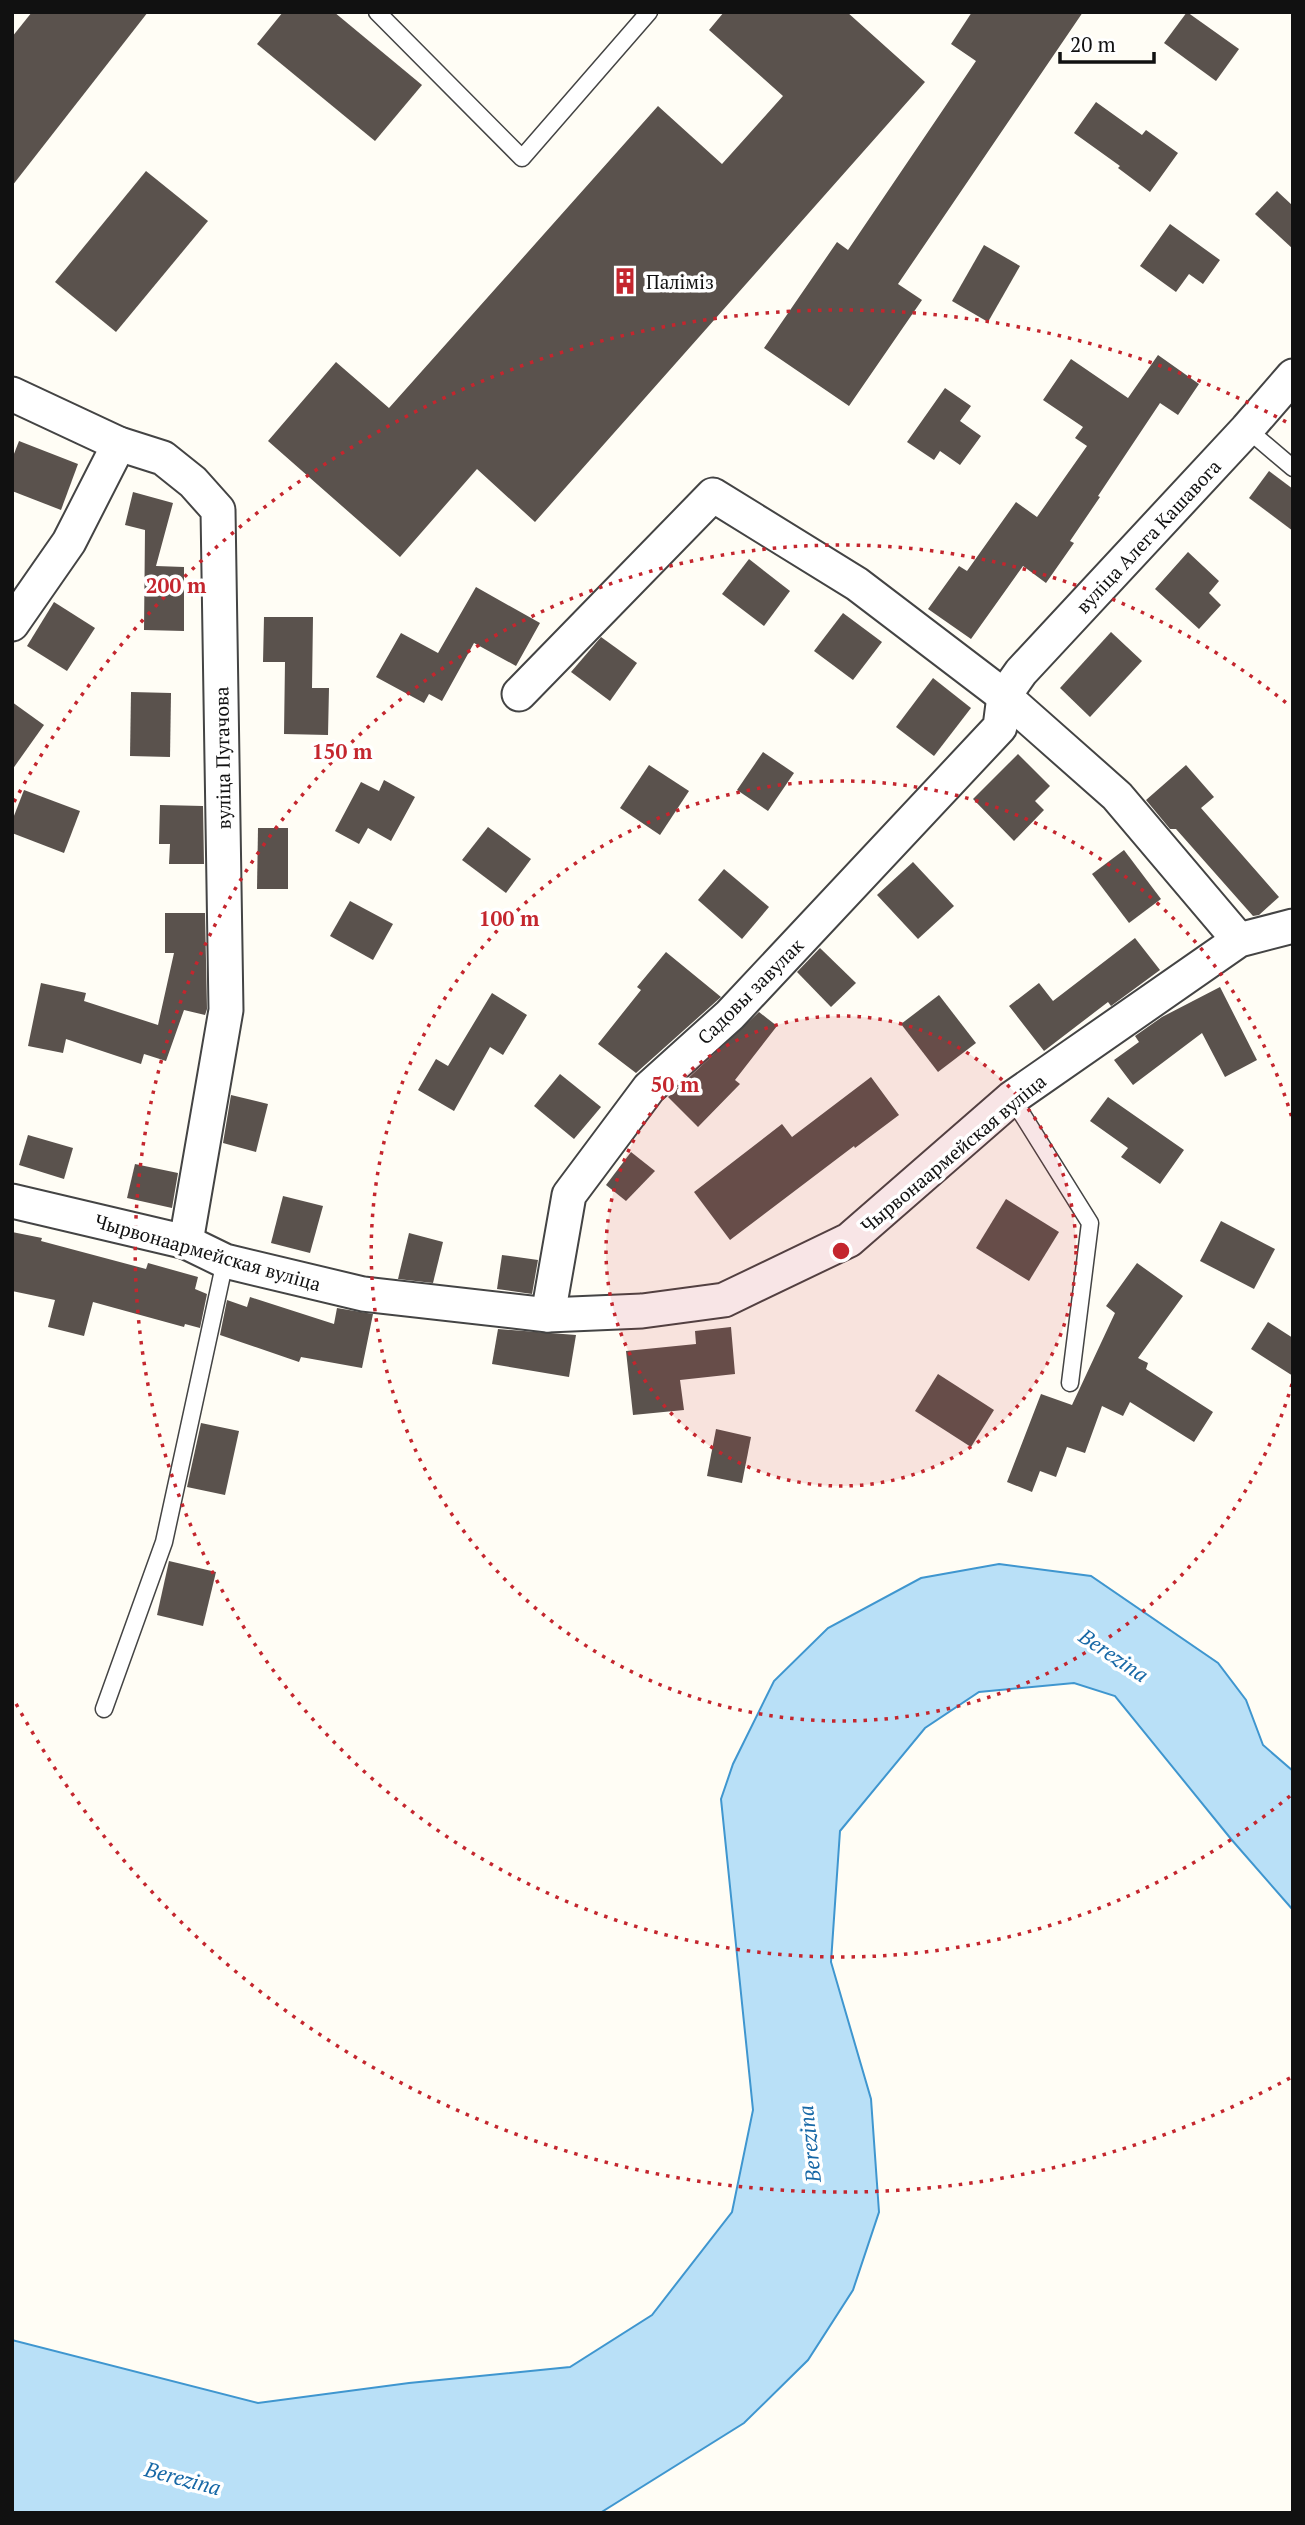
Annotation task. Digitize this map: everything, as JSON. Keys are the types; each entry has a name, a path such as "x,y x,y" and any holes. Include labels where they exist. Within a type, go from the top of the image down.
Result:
{"street":[{"name":"вуліца Алега Кашавога","path":"1004,696 1021,672 1293,376"},
{"name":"вуліца Пугачова","path":"12,394 119,444 163,458 193,482 218,510 226,1010 186,1242"},
{"path":"12,624 69,542 119,444"},
{"path":"519,694 713,495 857,584 1004,696 1117,796 1239,940"},
{"name":"Садовы завулак","path":"548,1315 569,1195 649,1088 730,1015 999,727 1004,696"},
{"name":"Чырвонаармейская вуліца","path":"12,1201 186,1242 225,1261 363,1294 548,1315 642,1311 724,1300 849,1240 1013,1098 1239,940 1293,926"}],"lane":[{"path":"377,12 522,158 649,12"},
{"path":"1247,429 1293,468"},
{"path":"1013,1098 1090,1223 1070,1383"},
{"path":"104,1709 164,1542 225,1261"}],"water":[{"name":"Berezina","path":"999,1564 1091,1576 1218,1663 1246,1700 1263,1745 1293,1771 1293,1910 1231,1839 1115,1696 1074,1683 979,1692 925,1728 840,1831 831,1962 871,2099 879,2212 853,2290 808,2360 744,2423 600,2513 12,2513 12,2340 258,2403 409,2383 570,2367 652,2315 732,2212 753,2110 721,1799 733,1764 774,1681 828,1628 921,1578"}],"building":[{"path":"32,12 148,12 12,186 12,37"},
{"path":"283,12 334,12 422,85 375,141 257,44"},
{"name":"Паліміз","path":"724,12 847,12 925,82 535,522 477,469 400,557 268,441 336,362 389,408 658,106 722,164 783,96 709,30"},
{"path":"972,12 1083,12 898,284 922,300 849,406 764,348 837,242 848,250 976,61 951,44"},
{"path":"1187,12 1239,49 1216,81 1164,43"},
{"path":"1096,102 1142,135 1146,130 1178,153 1150,192 1118,168 1120,166 1074,133"},
{"path":"146,171 208,221 116,332 55,282"},
{"path":"1277,191 1293,206 1293,249 1255,214"},
{"path":"1170,224 1220,260 1203,284 1189,274 1176,292 1140,266"},
{"path":"984,245 1020,266 988,322 952,301"},
{"path":"1158,355 1199,384 1178,415 1160,403 1098,496 1100,497 1070,541 1074,543 1046,583 1023,566 971,639 928,609 959,566 967,571 1016,502 1037,517 1087,446 1075,438 1083,427 1043,400 1071,359 1128,398"},
{"path":"945,388 971,406 960,421 981,436 960,465 940,451 934,460 907,442"},
{"path":"19,441 78,464 61,510 12,491 12,459"},
{"path":"1269,471 1293,489 1293,531 1249,498"},
{"path":"133,492 173,503 156,566 184,567 184,631 144,630 145,530 125,525"},
{"path":"1188,552 1219,581 1209,593 1221,605 1199,629 1155,589"},
{"path":"749,559 790,591 764,626 722,594"},
{"path":"476,587 540,623 516,666 474,643 442,701 429,694 424,703 376,677 401,633 438,653"},
{"path":"54,602 95,628 67,671 27,646"},
{"path":"843,613 882,642 853,680 814,651"},
{"path":"264,617 313,617 312,688 329,688 328,735 284,734 285,662 263,662"},
{"path":"1111,632 1142,661 1090,717 1060,688"},
{"path":"601,637 637,663 610,701 571,672"},
{"path":"933,678 971,708 934,756 896,727"},
{"path":"131,692 171,693 170,757 130,756"},
{"path":"12,702 44,725 12,770"},
{"path":"763,752 794,773 768,811 737,790"},
{"path":"1018,754 1050,786 1035,801 1044,810 1014,841 973,799"},
{"path":"649,765 689,791 660,835 620,808"},
{"path":"1186,765 1214,797 1201,808 1279,897 1259,915 1253,916 1176,829 1170,829 1146,800"},
{"path":"384,780 415,797 391,841 368,828 359,844 335,831 361,782 379,791"},
{"path":"24,790 80,811 64,853 12,833 12,821"},
{"path":"160,805 203,806 204,864 169,864 170,844 159,844"},
{"path":"488,827 531,859 506,893 462,860"},
{"path":"258,828 288,828 288,889 257,889"},
{"path":"1124,850 1161,899 1129,923 1092,874"},
{"path":"913,862 954,906 918,939 877,895"},
{"path":"724,869 769,907 742,939 698,900"},
{"path":"350,901 393,924 373,960 330,936"},
{"path":"165,913 205,913 207,1009 205,1015 184,1010 166,1061 144,1054 141,1064 66,1039 63,1053 28,1046 41,983 86,993 84,1001 158,1025 174,953 165,953"},
{"path":"1135,938 1160,970 1111,1006 1108,1002 1044,1051 1009,1006 1039,983 1053,1001"},
{"path":"820,948 856,983 831,1007 797,972"},
{"path":"666,952 721,997 636,1073 598,1044 641,990 637,987"},
{"path":"1220,987 1257,1060 1225,1077 1202,1033 1133,1085 1114,1060 1139,1042 1135,1036 1162,1017"},
{"path":"492,993 527,1015 503,1055 490,1047 454,1111 418,1090 436,1059 448,1066"},
{"path":"939,995 976,1043 938,1072 901,1024"},
{"path":"759,1012 777,1026 735,1080 740,1084 698,1127 668,1097"},
{"path":"560,1074 601,1107 574,1139 534,1106"},
{"path":"871,1077 899,1115 730,1240 694,1192 782,1124 792,1137"},
{"path":"231,1095 268,1104 256,1152 223,1143"},
{"path":"1108,1097 1184,1150 1160,1184 1121,1157 1128,1148 1090,1121"},
{"path":"28,1135 73,1148 64,1179 19,1165"},
{"path":"631,1152 655,1171 626,1201 606,1185"},
{"path":"135,1164 178,1173 172,1208 127,1198"},
{"path":"283,1196 323,1206 310,1253 271,1243"},
{"path":"1006,1199 1059,1232 1029,1281 976,1248"},
{"path":"1221,1221 1275,1249 1254,1289 1200,1261"},
{"path":"12,1232 42,1238 41,1241 146,1269 148,1263 198,1277 195,1289 207,1294 200,1328 185,1324 184,1327 93,1302 84,1336 48,1327 55,1300 12,1291"},
{"path":"409,1233 443,1242 433,1283 398,1279"},
{"path":"502,1255 538,1260 532,1294 497,1289"},
{"path":"1137,1263 1183,1296 1138,1358 1148,1363 1146,1369 1213,1412 1194,1442 1130,1402 1123,1416 1102,1406 1085,1453 1067,1447 1056,1477 1040,1471 1032,1492 1007,1482 1041,1394 1072,1405 1115,1313 1106,1306"},
{"path":"250,1297 334,1324 337,1308 373,1314 362,1368 301,1357 299,1362 220,1335 227,1300 247,1307"},
{"path":"1268,1322 1293,1338 1293,1376 1251,1349"},
{"path":"731,1327 735,1374 680,1380 684,1410 633,1415 626,1351 696,1344 695,1331"},
{"path":"498,1329 576,1335 569,1377 492,1364"},
{"path":"938,1374 994,1410 971,1447 915,1411"},
{"path":"201,1423 239,1431 225,1495 187,1487"},
{"path":"716,1429 751,1437 742,1483 707,1476"},
{"path":"169,1561 216,1572 203,1626 157,1615"}],"place":[{"name":"Паліміз","path":"625,281"}]}
